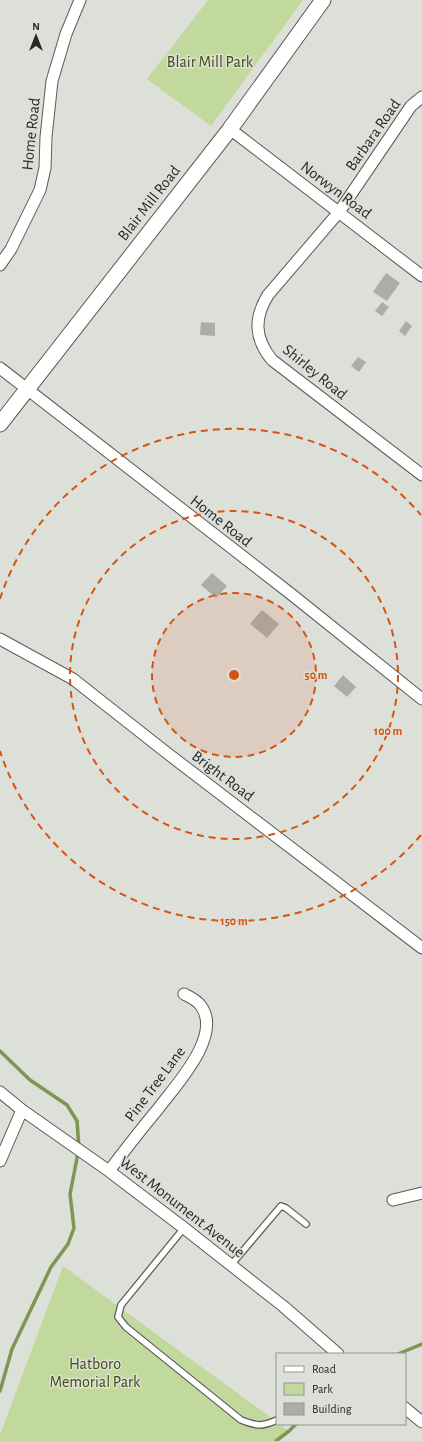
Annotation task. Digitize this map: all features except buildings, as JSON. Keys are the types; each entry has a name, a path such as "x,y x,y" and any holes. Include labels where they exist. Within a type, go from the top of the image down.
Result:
{"main road":[{"name":"Blair Mill Road","path":"0,424 230,129 323,0"}],"street":[{"name":"Home Road","path":"0,265 11,249 40,190 45,168 46,137 52,81 66,34 80,0"},
{"name":"Barbara Road","path":"338,212 411,106 422,97"},
{"name":"Norwyn Road","path":"230,129 422,276"},
{"name":"Shirley Road","path":"338,212 262,304 258,324 258,334 261,344 279,366 422,475"},
{"name":"Home Road","path":"0,368 26,390 291,594 422,699"},
{"name":"Bright Road","path":"0,639 73,679 167,753 422,948"},
{"name":"Pine Tree Lane","path":"109,1171 188,1072 200,1049 206,1026 206,1015 201,1005 193,998 184,994"},
{"name":"West Monument Avenue","path":"0,1092 22,1110 109,1171 184,1228 283,1306 337,1353"},
{"path":"0,1161 22,1110"},
{"path":"393,1200 422,1192"},
{"path":"406,1409 422,1422"}],"lane":[{"path":"231,1265 281,1206 286,1208 306,1224"},
{"path":"184,1228 121,1305 118,1317 126,1327 241,1420 254,1424 265,1425 276,1420"}],"green space":[{"name":"Blair Mill Park","path":"208,0 303,0 211,126 147,79"},
{"name":"Hatboro Memorial Park","path":"63,1266 276,1421 276,1425 280,1425 289,1431 279,1441 0,1441 0,1435"}],"waterway":[{"path":"0,1051 30,1080 67,1105 77,1121 79,1148 70,1194 74,1228 68,1244 51,1267 12,1349 0,1391"},
{"path":"400,1353 422,1344"},
{"path":"276,1441 295,1425"}]}
